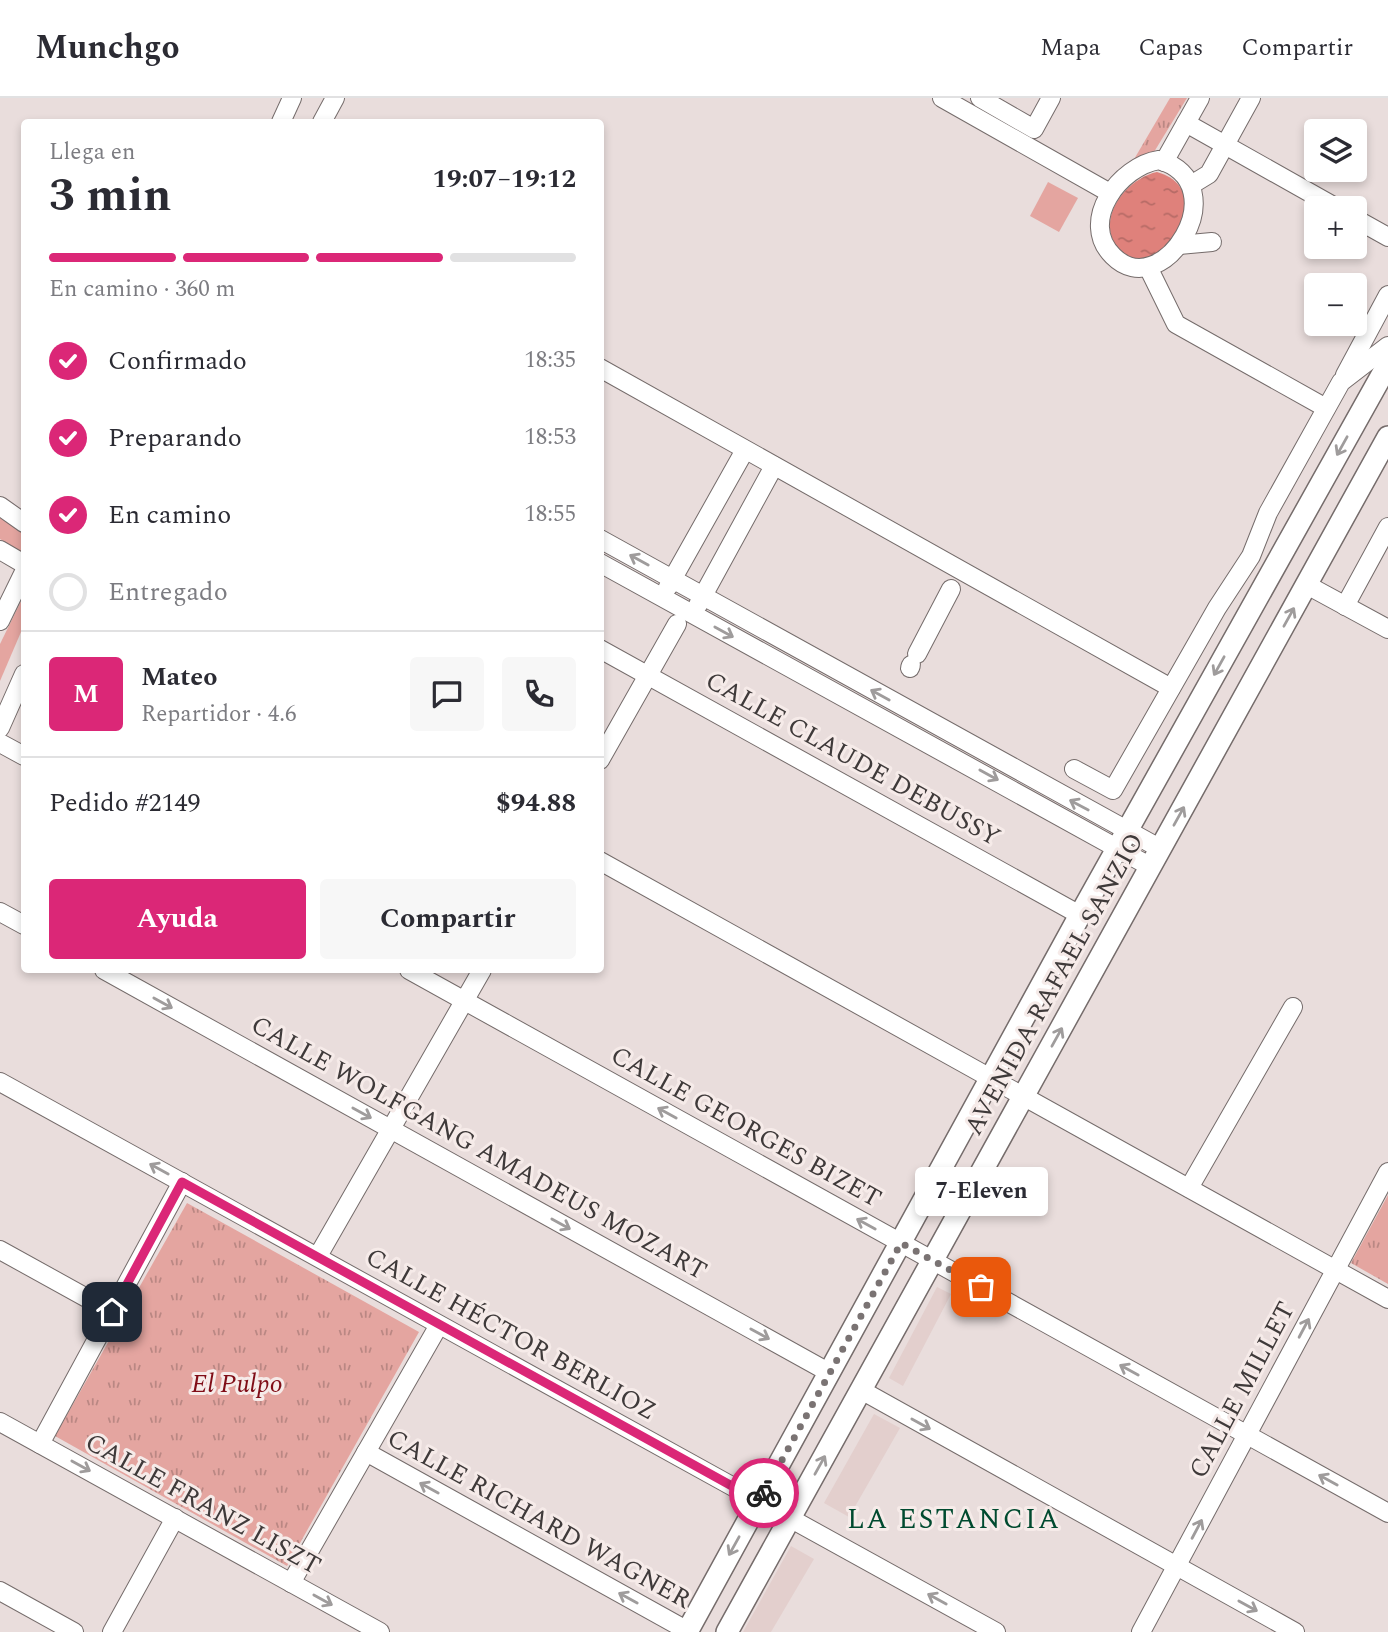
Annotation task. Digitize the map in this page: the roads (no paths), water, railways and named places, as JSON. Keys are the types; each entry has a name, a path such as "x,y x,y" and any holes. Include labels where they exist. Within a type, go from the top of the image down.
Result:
{"main road":[{"name":"AVENIDA RAFAEL SANZIO","path":"687,1632 1080,915 1382,390 1388,365"},
{"name":"AVENIDA RAFAEL SANZIO","path":"727,1632 1388,437"}],"street":[{"path":"282,119 292,98"},
{"path":"324,119 335,98"},
{"path":"942,98 1110,193"},
{"path":"980,98 1034,129 1051,98"},
{"path":"1164,162 1200,98"},
{"path":"1191,185 1209,174 1251,98"},
{"path":"1186,123 1316,196"},
{"path":"1164,162 1174,165 1191,185 1193,213 1179,245 1163,261 1149,267 1132,267 1121,263 1104,243 1102,216 1110,193 1132,170 1145,163 1164,162"},
{"path":"1367,225 1388,237"},
{"path":"1179,245 1212,242"},
{"path":"1149,267 1176,324 1325,408"},
{"path":"1079,772 1113,790 1229,588 1251,556 1268,513 1388,295"},
{"path":"1341,382 1388,346"},
{"path":"604,370 1171,688"},
{"path":"662,597 745,450"},
{"path":"693,614 774,466"},
{"path":"0,506 21,521"},
{"path":"1345,606 1388,527"},
{"path":"604,541 966,744 1035,791 1156,858"},
{"path":"0,550 21,562"},
{"path":"604,565 693,614 966,744"},
{"path":"0,621 21,578"},
{"path":"1307,585 1388,629"},
{"path":"912,662 951,589"},
{"path":"604,753 677,624"},
{"name":"CALLE CLAUDE DEBUSSY","path":"604,651 1080,915"},
{"path":"0,728 21,681"},
{"path":"0,743 21,754"},
{"path":"604,863 1388,1299"},
{"path":"0,912 21,923"},
{"name":"CALLE WOLFGANG AMADEUS MOZART","path":"109,973 830,1373"},
{"name":"CALLE GEORGES BIZET","path":"414,973 1388,1513"},
{"path":"318,1256 480,973"},
{"path":"1189,1188 1293,1007"},
{"name":"CALLE HÉCTOR BERLIOZ","path":"0,1082 996,1632"},
{"name":"CALLE MILLET","path":"1141,1632 1388,1172"},
{"path":"40,1444 182,1182"},
{"path":"0,1250 112,1312"},
{"path":"291,1583 439,1325"},
{"path":"861,1391 1296,1632"},
{"name":"CALLE FRANZ LISZT","path":"0,1422 380,1632"},
{"name":"CALLE RICHARD WAGNER","path":"366,1452 687,1632"},
{"path":"112,1632 175,1518"},
{"path":"0,1591 74,1632"}],"water":[{"path":"1157,172 1177,183 1185,199 1183,217 1175,235 1162,249 1146,258 1130,258 1116,246 1111,234 1113,211 1126,190"}],"place":[{"name":"7-Eleven","path":"981,1287"}],"district":[{"name":"LA ESTANCIA","path":"954,1519"}],"park label":[{"name":"El Pulpo","path":"237,1384"}]}
